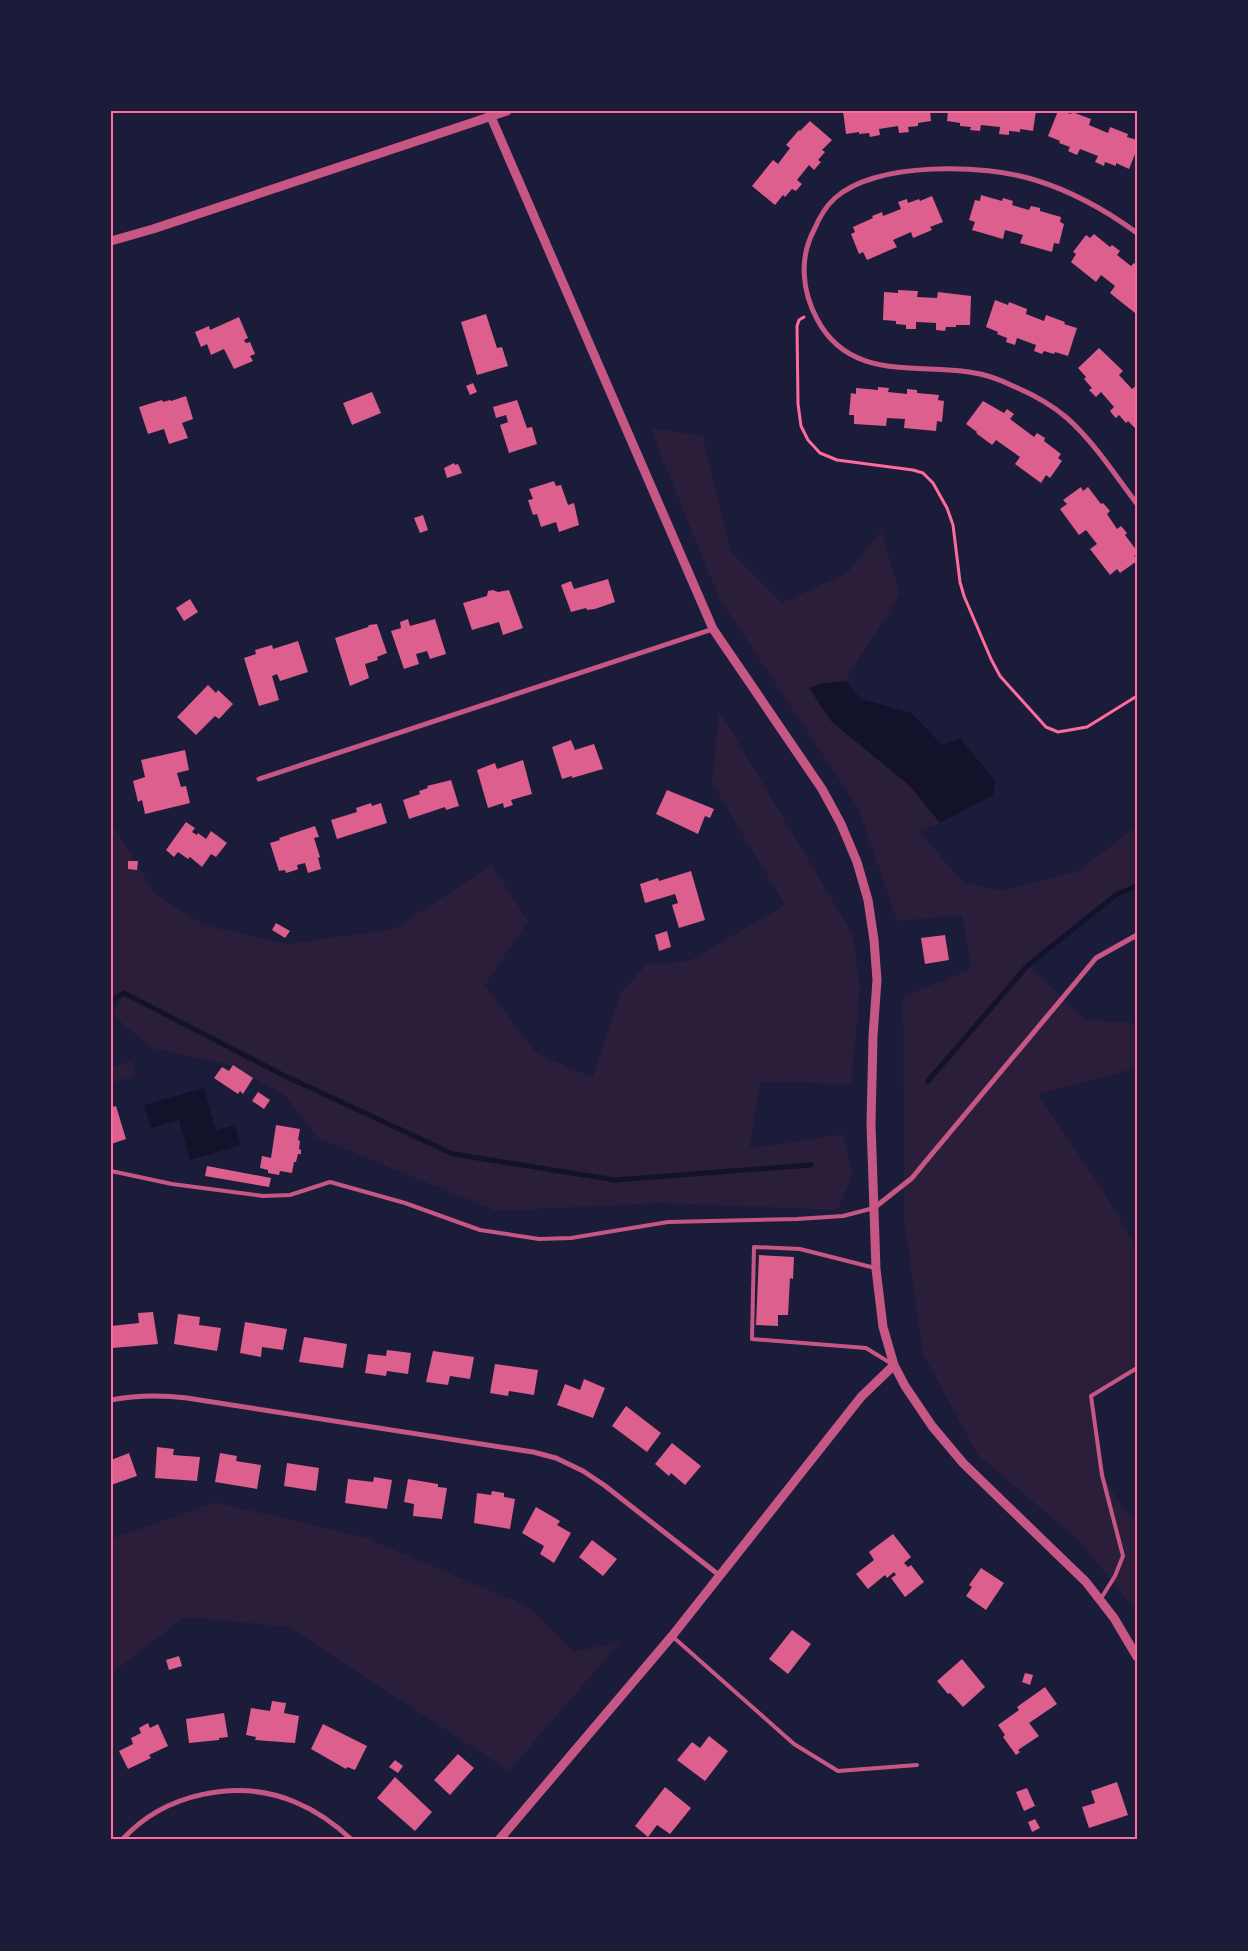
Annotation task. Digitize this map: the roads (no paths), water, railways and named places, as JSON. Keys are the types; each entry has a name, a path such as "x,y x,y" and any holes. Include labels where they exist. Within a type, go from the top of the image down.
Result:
{"street":[{"path":"111,241 162,226 491,114 507,111"},
{"path":"491,114 712,629 822,789 842,824 857,862 866,893 874,940 877,980 873,1036 871,1124 876,1269 883,1326 894,1365 918,1406 945,1442 963,1463 1086,1582 1130,1643 1137,1657"},
{"path":"1137,232 1064,191 1034,180 1004,173 924,169 896,172 869,179 847,189 834,199 822,214 810,236 804,259 804,279 813,311 829,337 844,350 858,358 877,364 912,370 968,372 991,377 1014,386 1049,405 1068,419 1097,452 1137,504"},
{"path":"259,779 712,629"},
{"path":"874,1208 912,1178 1096,958 1137,935"},
{"path":"499,1840 672,1636 861,1397 894,1365"},
{"path":"111,1400 131,1396 159,1395 187,1398 532,1452 556,1458 604,1485 719,1575"},
{"path":"122,1840 147,1818 168,1806 216,1792 242,1791 268,1794 294,1801 315,1812 352,1840"}],"lane":[{"path":"111,1171 172,1184 263,1196 290,1195 330,1182 405,1203 480,1230 539,1239 571,1238 668,1222 843,1216 874,1208"},
{"path":"876,1269 800,1249 754,1247 752,1339 866,1348 894,1365"},
{"path":"1100,1600 1115,1576 1123,1556 1102,1475 1091,1396 1137,1368"},
{"path":"672,1636 794,1744 838,1771 917,1765"}],"waterway":[{"path":"928,1081 1028,965 1117,894 1137,886"},
{"path":"111,1000 124,993 283,1075 453,1154 615,1180 811,1165"}]}
